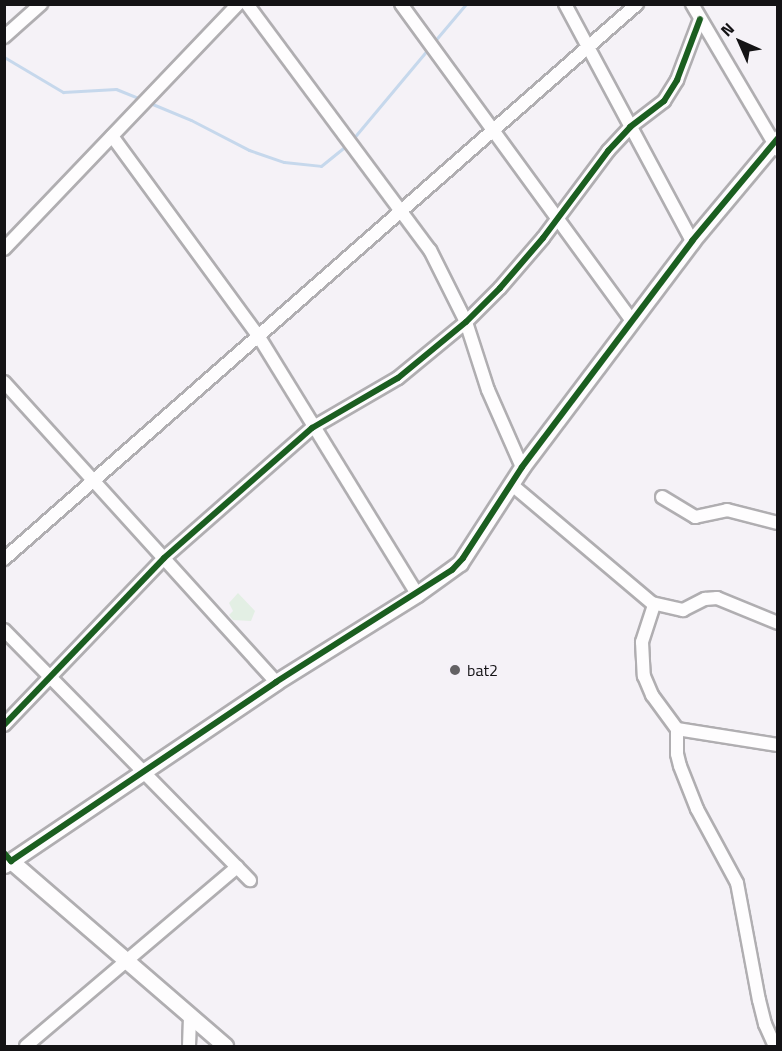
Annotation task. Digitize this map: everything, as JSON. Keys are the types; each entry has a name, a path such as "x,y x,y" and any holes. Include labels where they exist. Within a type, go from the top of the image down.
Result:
{"street":[{"path":"4,249 238,4"},
{"path":"247,4 355,152 403,212 440,268 466,322 488,390 522,467"},
{"path":"401,4 633,322"},
{"path":"565,4 692,241"},
{"path":"4,559 403,212 637,4"},
{"path":"225,1047 128,960 7,860 276,682 417,594 460,563 522,467 692,241 776,144 699,20 692,4"},
{"path":"4,37 39,5"},
{"path":"4,725 49,675 164,558 312,428 398,378 466,322 521,266 608,151 630,127 659,108 671,92 699,20"},
{"path":"112,136 259,337 312,428 417,594"},
{"path":"4,382 276,682"},
{"path":"512,484 652,603 683,610 705,600 717,598 777,623"},
{"path":"662,497 695,517 727,510 777,523"},
{"path":"652,603 654,607 642,642 644,675 652,695 677,729 677,754 680,766 697,809 734,876 742,898 743,918 761,1008 775,1047"},
{"path":"4,630 250,880"},
{"path":"677,729 777,745"},
{"path":"26,1047 237,867"},
{"path":"189,1047 190,1016"}],"shaded area":[{"path":"238,593 255,611 251,621 233,620 229,615 233,611 229,603"}],"waterway":[{"path":"433,43 466,4"},
{"path":"352,140 429,48"},
{"path":"4,57 63,92 116,89 141,99"},
{"path":"150,103 191,120 249,150 284,162 321,166 348,144"}],"cycle path":[{"path":"4,725 164,558 312,428 398,378 466,322 500,288 543,238 608,151 630,127 664,101 677,80 700,19"},
{"path":"4,853 11,861 276,682 452,570 463,558 522,467 692,241 778,138"}],"place":[{"name":"bat2","path":"455,670"}]}
